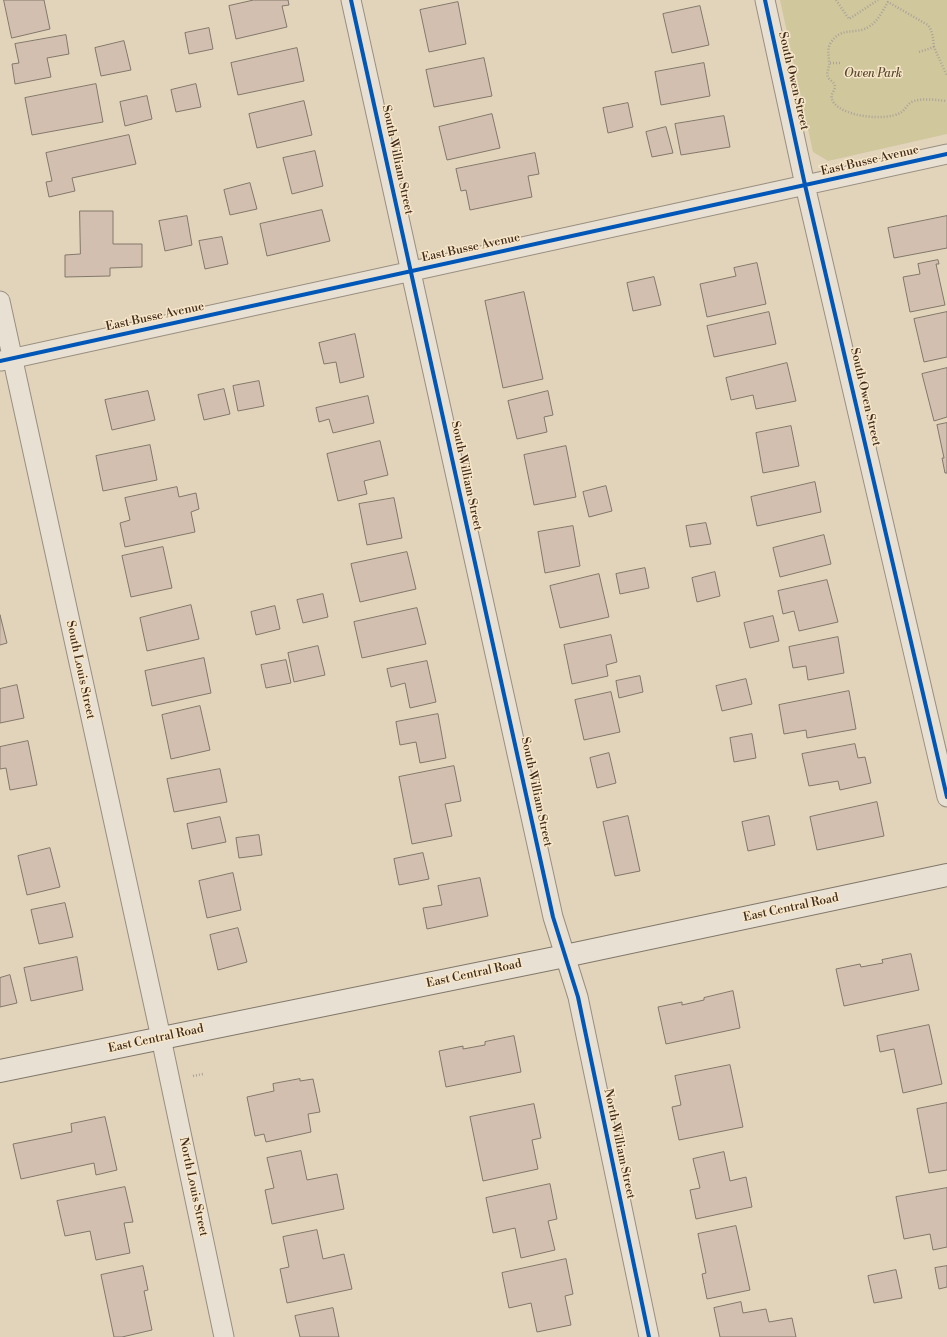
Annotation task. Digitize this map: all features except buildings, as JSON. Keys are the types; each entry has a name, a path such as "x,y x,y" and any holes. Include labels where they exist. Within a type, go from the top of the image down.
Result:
{"main road":[{"name":"East Central Road","path":"0,1071 565,956 947,876"}],"street":[{"name":"South William Street","path":"351,0 551,909 565,956"},
{"name":"South Owen Street","path":"765,0 805,185 947,798"},
{"name":"East Busse Avenue","path":"6,360 947,154"},
{"name":"South Louis Street","path":"0,301 6,360 161,1038"},
{"name":"North William Street","path":"565,956 578,997 649,1337"},
{"name":"North Louis Street","path":"161,1038 224,1337"}],"path":[{"path":"836,0 849,19 878,0"},
{"path":"947,76 934,48 932,34 928,25 888,2 872,25 861,31 851,31 836,36 829,47 828,58 830,63 827,73 828,78 834,83 835,88 831,99 838,107 855,115 887,116 900,113 910,103 921,99 947,101"},
{"path":"919,52 934,48"},
{"path":"830,63 840,63"},
{"path":"193,1076 204,1074"}],"green space":[{"name":"Owen Park","path":"780,0 947,0 947,134 828,161 813,152"}],"cycle path":[{"path":"351,0 553,917 578,997 649,1337"},
{"path":"765,0 805,185 947,797"},
{"path":"0,361 947,154"}]}
